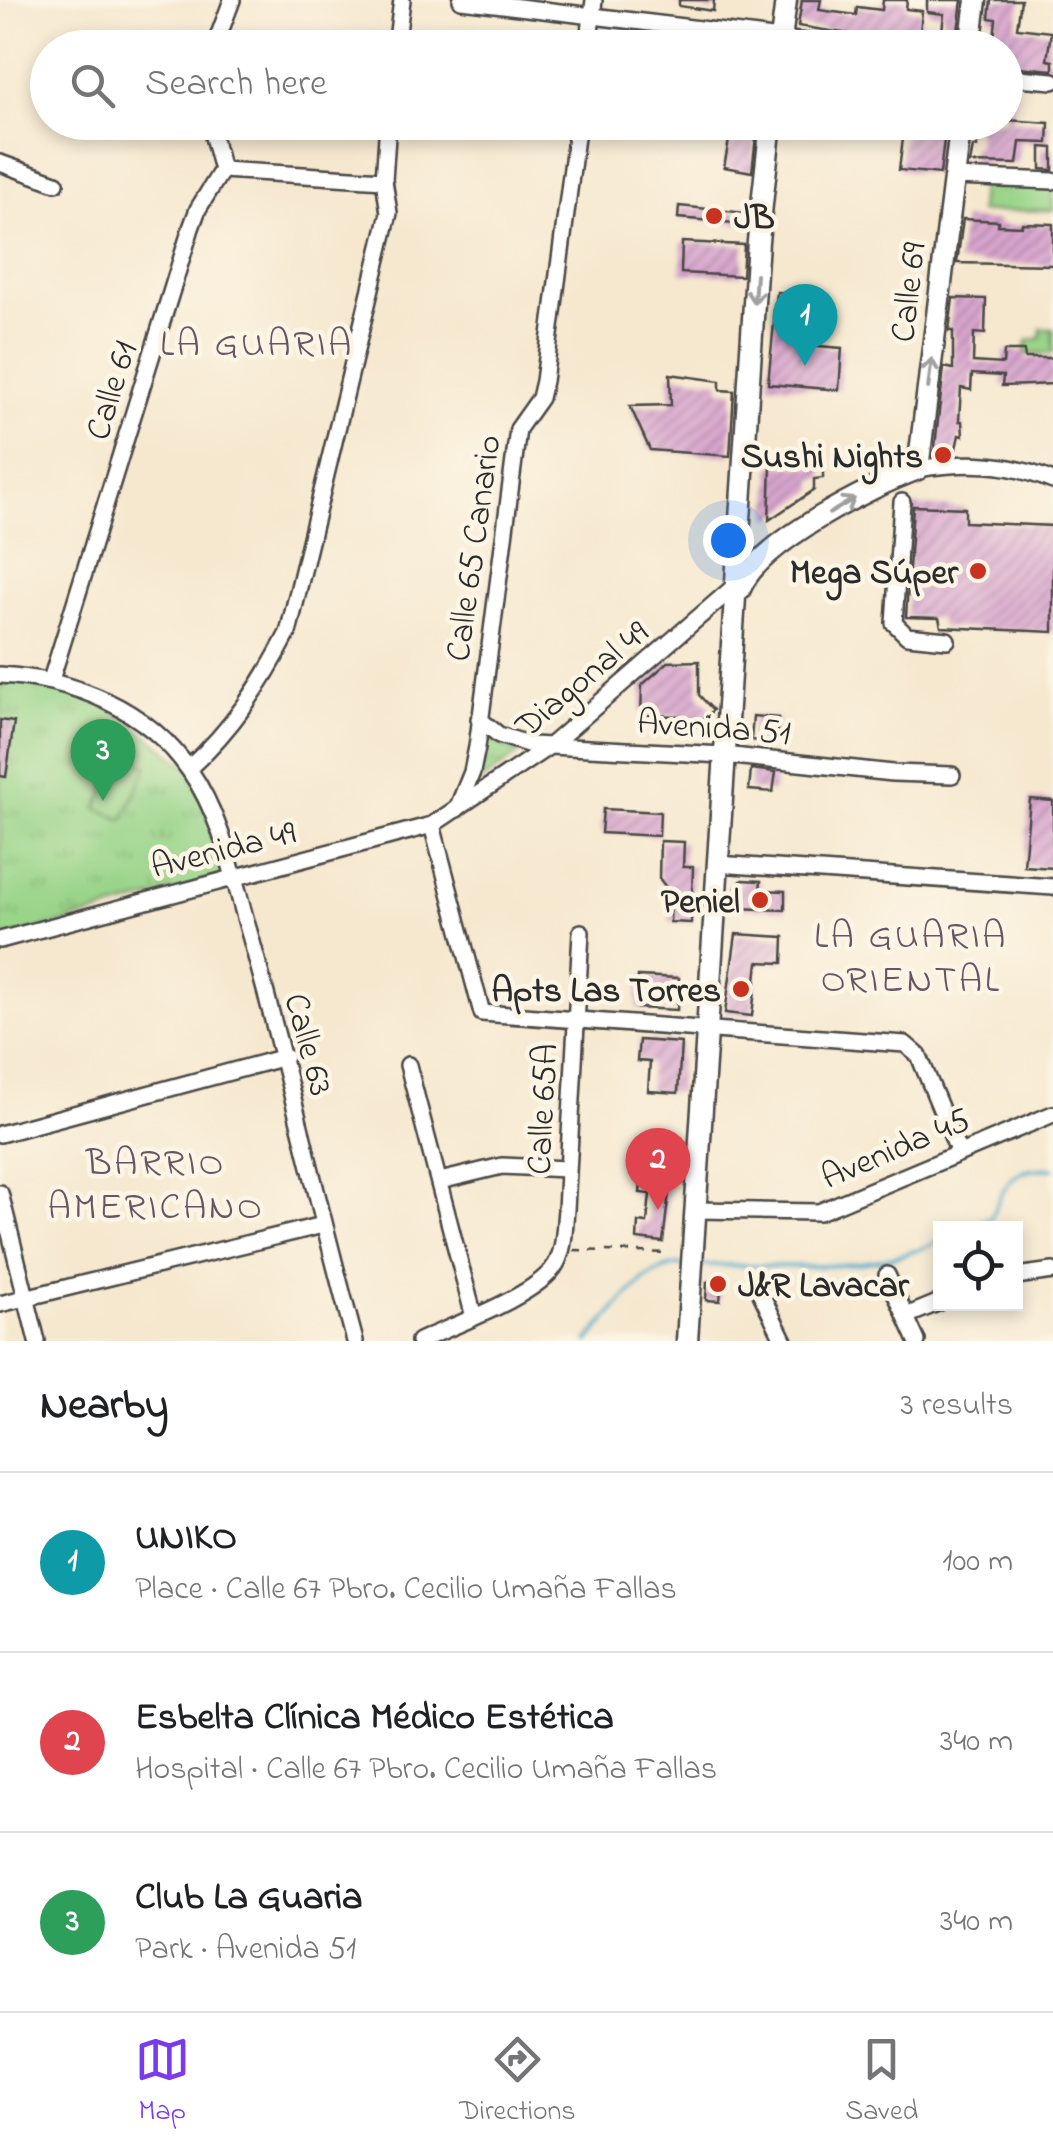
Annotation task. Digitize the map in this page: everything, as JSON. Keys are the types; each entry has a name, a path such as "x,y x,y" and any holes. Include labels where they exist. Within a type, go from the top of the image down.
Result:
{"main road":[{"path":"782,30 786,0"},
{"path":"972,30 976,0"},
{"path":"687,1341 758,242 770,140"},
{"name":"Calle 69","path":"918,470 959,140"},
{"path":"735,595 750,570 770,552 844,503 885,481 918,470"},
{"path":"740,535 748,555 757,557 770,552"}],"street":[{"path":"221,30 232,0"},
{"path":"398,30 402,0"},
{"path":"461,0 593,8 707,30"},
{"path":"1023,78 1053,81"},
{"path":"214,140 222,170 384,180"},
{"path":"0,675 73,686 120,708 147,726 189,768 215,744 263,682 288,633 389,213 384,180 387,140"},
{"name":"Calle 65 Canario","path":"457,809 472,772 518,429 540,398 544,381 576,140"},
{"path":"0,162 56,183"},
{"name":"Calle 61","path":"51,680 198,209 222,170"},
{"path":"954,177 1053,182"},
{"path":"918,470 972,463 999,465 1053,481"},
{"path":"902,502 894,623 906,636 946,640"},
{"name":"Diagonal 49","path":"457,809 550,746 735,595"},
{"name":"Avenida 51","path":"479,719 515,741 550,746 724,754 952,776"},
{"name":"Calle 63","path":"189,768 212,814 232,876 284,1057 355,1341"},
{"name":"Avenida 49","path":"0,940 432,825 457,809"},
{"path":"432,825 480,1010 486,1014 905,1044 920,1056 959,1154"},
{"path":"718,864 1053,887"},
{"name":"Calle 65A","path":"474,1317 540,1282 557,1263 562,1248 581,932"},
{"path":"0,1134 284,1057"},
{"path":"408,1065 474,1317 419,1341"},
{"name":"Avenida 45","path":"696,1210 819,1212 1053,1114"},
{"path":"440,1181 502,1166 567,1169"},
{"path":"0,1193 37,1341"},
{"path":"0,1304 323,1225"},
{"path":"1023,1275 1053,1271"},
{"path":"887,1274 917,1341"},
{"path":"761,1294 784,1341"},
{"path":"906,1316 933,1305"}],"path":[{"path":"562,1248 670,1252"}],"green space":[{"path":"981,183 1053,184 1053,210 979,212"},
{"path":"1041,329 1053,329 1053,353 1026,354 1027,341 1041,338"},
{"path":"0,675 97,696 189,768 233,876 0,940"},
{"path":"488,736 521,752 475,786"},
{"path":"122,754 148,766 123,820 97,808"}],"building":[{"path":"679,0 714,0 713,11 679,6"},
{"path":"802,0 821,0 819,10 856,15 857,7 882,10 883,0 907,0 906,9 922,11 920,30 823,30 798,26"},
{"path":"927,0 962,0 958,30 942,30 944,14 927,12"},
{"path":"991,0 1021,0 1017,28 1051,32 1047,60 1053,61 1053,70 1023,67 1023,30 995,30 996,19 989,18"},
{"path":"1023,121 1049,123 1048,143 1020,142 1017,164 970,163 973,147 977,147 977,140 1023,140"},
{"path":"729,140 756,140 752,172 724,167"},
{"path":"903,140 944,140 940,174 899,170"},
{"path":"1041,147 1053,148 1053,170 1041,169"},
{"name":"JB","path":"679,206 747,213 746,224 678,218"},
{"path":"963,219 999,221 998,225 1053,224 1053,265 957,263"},
{"path":"682,242 744,245 742,276 681,273"},
{"path":"777,292 810,294 807,345 842,348 839,390 768,384"},
{"path":"953,298 986,299 985,334 974,333 973,362 1003,364 1004,351 1024,351 1025,358 1053,358 1053,384 1002,386 1003,376 972,374 971,390 961,388 959,421 963,436 959,435 955,453 934,455 944,367 953,369 953,331 949,331"},
{"path":"670,374 720,381 720,390 734,391 730,456 650,450 630,406 671,405"},
{"path":"771,465 823,468 823,478 814,479 814,490 769,520"},
{"name":"Mega Súper","path":"913,506 965,508 965,522 1053,526 1053,632 941,627 939,618 906,617"},
{"path":"699,661 699,695 713,710 693,729 680,716 641,715 642,685 668,662"},
{"path":"753,716 778,718 776,742 751,740"},
{"path":"0,720 14,722 6,777 0,776"},
{"path":"751,769 776,772 773,792 749,790"},
{"path":"1030,799 1053,801 1053,868 1024,866"},
{"path":"603,809 660,812 659,836 601,833"},
{"path":"660,841 684,842 683,867 693,867 691,923 670,922 671,894 659,878"},
{"name":"Peniel","path":"742,880 761,881 760,890 785,891 785,910 735,908 736,887"},
{"path":"736,934 784,937 783,963 758,962 752,1016 725,1013"},
{"path":"638,976 679,978 677,1010 637,1008"},
{"path":"639,1040 681,1043 678,1093 648,1091 650,1062 637,1061"},
{"path":"642,1172 671,1175 663,1242 637,1239 638,1222 647,1223 650,1194 640,1193"},
{"name":"J&R Lavacar","path":"722,1277 720,1301 706,1300 707,1282"}],"waterway":[{"path":"984,1221 991,1218 1012,1179 1027,1170 1053,1169"},
{"path":"699,1265 852,1264 883,1260 933,1244"},
{"path":"588,1341 642,1282 669,1267 684,1265"}],"place":[{"name":"JB","path":"714,216"},
{"name":"UNIKO","path":"805,366"},
{"name":"Sushi Nights","path":"943,455"},
{"name":"Mega Súper","path":"978,571"},
{"name":"Club La Guaria","path":"103,801"},
{"name":"Peniel","path":"760,900"},
{"name":"Apts Las Torres","path":"741,989"},
{"name":"Esbelta Clínica Médico Estética","path":"658,1210"},
{"name":"J&R Lavacar","path":"718,1284"}],"district":[{"name":"LA GUARIA","path":"257,342"},
{"name":"LA GUARIA ORIENTAL","path":"911,956"},
{"name":"BARRIO AMERICANO","path":"156,1183"}]}
